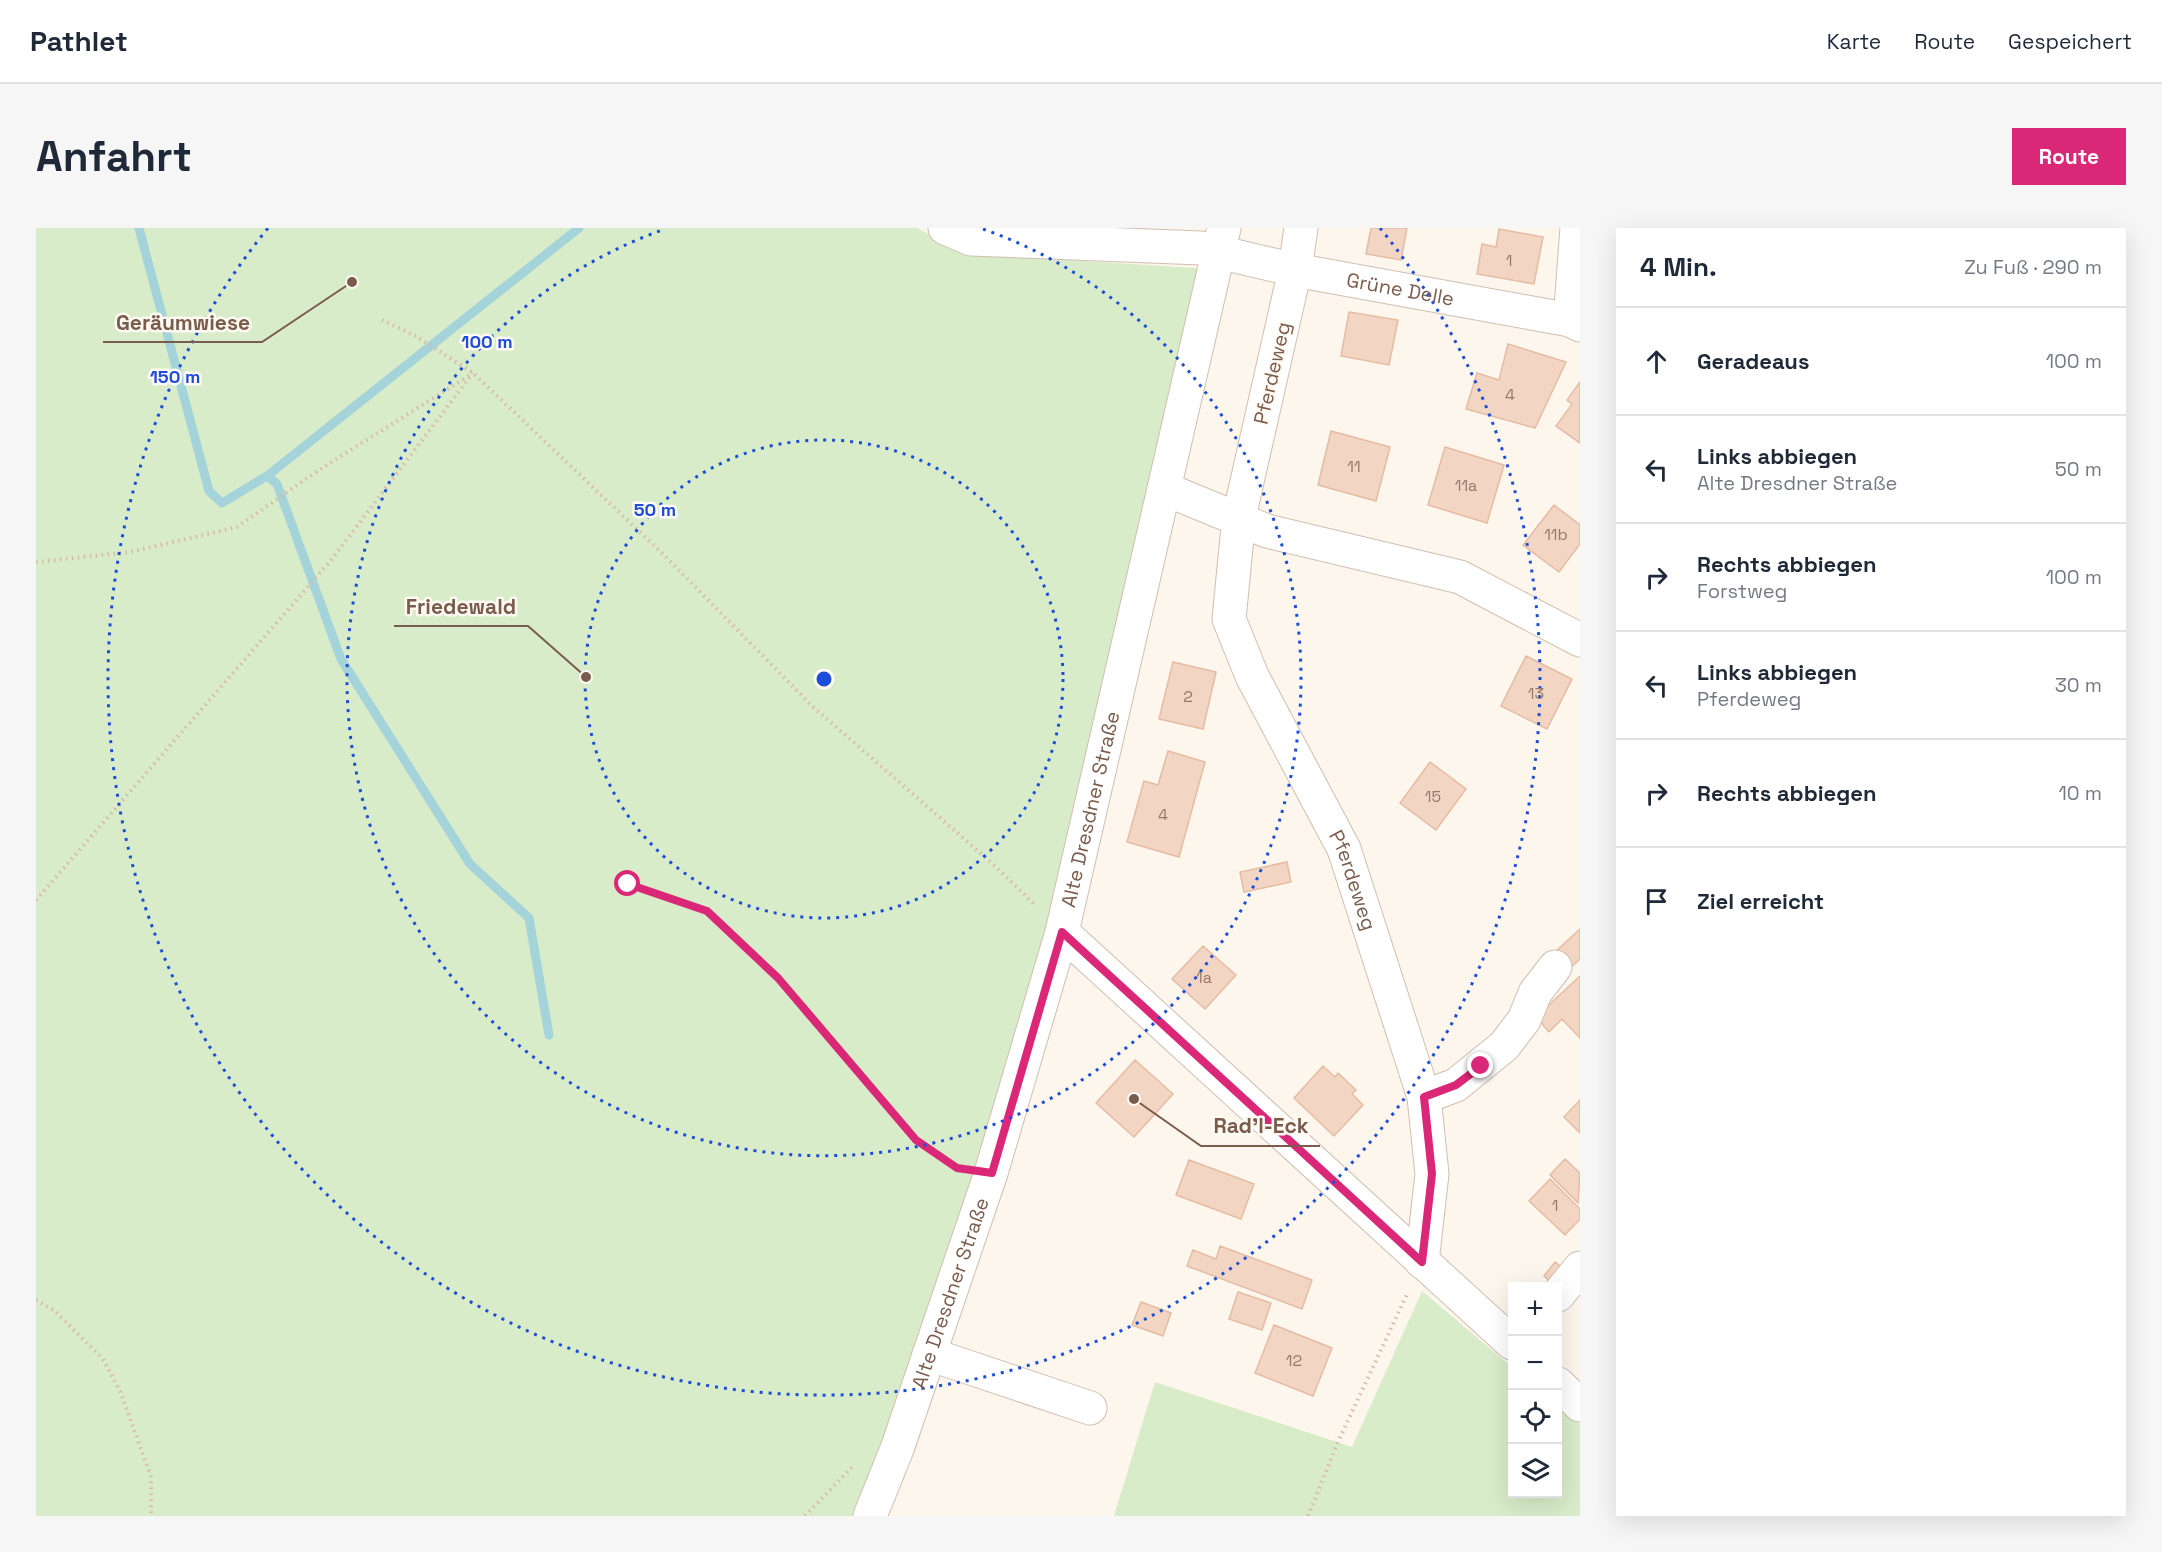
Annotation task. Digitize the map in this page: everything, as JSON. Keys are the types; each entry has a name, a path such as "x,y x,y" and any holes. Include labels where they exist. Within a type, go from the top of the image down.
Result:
{"street":[{"name":"Grüne Delle","path":"945,228 971,239 1201,248 1222,240 1295,270 1575,323"},
{"name":"Pferdeweg","path":"1301,228 1295,270 1239,517 1229,619 1252,676 1344,849 1424,1097 1432,1174 1422,1262"},
{"path":"1575,323 1577,228"},
{"name":"Alte Dresdner Straße","path":"870,1516 897,1449 992,1173 1062,932 1222,240"},
{"path":"1165,489 1239,517 1268,531 1460,577 1580,640"},
{"path":"1062,932 1508,1339"},
{"path":"1424,1097 1456,1085 1504,1046 1524,1020 1535,993 1555,967"},
{"path":"1562,1289 1580,1268"},
{"path":"929,1354 1090,1408"},
{"path":"1562,1389 1580,1405"}],"path":[{"path":"382,320 416,336 473,373 663,554 811,705 994,865 1062,932"},
{"path":"36,562 131,552 237,527 322,468 473,373"},
{"path":"36,900 332,560 473,373"},
{"path":"628,884 707,911 778,978 916,1140 957,1168 992,1173"},
{"path":"1308,1516 1337,1443 1422,1262"},
{"path":"36,1300 55,1311 103,1359 121,1393 151,1478 151,1516"},
{"path":"806,1516 852,1466 897,1449"}],"green space":[{"path":"36,228 917,228 970,254 1227,270 886,1516 36,1516"},
{"path":"1422,1291 1508,1364 1508,1498 1562,1498 1562,1408 1580,1424 1580,1516 1114,1516 1155,1382 1352,1447"}],"building":[{"path":"1371,228 1407,228 1401,260 1366,254"},
{"path":"1499,229 1543,237 1534,284 1477,274 1482,244 1496,247"},
{"path":"1349,312 1398,320 1389,365 1341,356"},
{"path":"1508,344 1566,362 1535,428 1466,409 1477,373 1499,380"},
{"path":"1580,382 1580,443 1556,426 1572,404 1567,400"},
{"path":"1331,431 1390,447 1376,501 1318,485"},
{"path":"1445,447 1504,465 1487,523 1428,505"},
{"path":"1554,505 1580,525 1580,544 1559,572 1523,545"},
{"path":"1526,656 1572,679 1547,729 1501,706"},
{"path":"1173,662 1216,672 1203,729 1159,719"},
{"path":"1168,751 1205,762 1179,857 1127,842 1144,781 1158,785"},
{"path":"1430,762 1466,789 1436,830 1400,803"},
{"path":"1287,862 1291,882 1244,892 1240,872"},
{"path":"1580,929 1580,959 1568,970 1553,954"},
{"path":"1203,946 1236,975 1205,1009 1172,979"},
{"path":"1580,976 1580,1038 1562,1019 1549,1032 1536,1017"},
{"path":"1135,1060 1173,1094 1134,1137 1096,1103"},
{"path":"1323,1066 1335,1077 1338,1073 1356,1090 1352,1094 1363,1105 1334,1136 1294,1098"},
{"path":"1580,1100 1580,1133 1564,1117"},
{"path":"1565,1159 1580,1173 1578,1203 1550,1175"},
{"path":"1189,1160 1254,1184 1241,1219 1176,1195"},
{"path":"1550,1179 1580,1209 1580,1219 1565,1235 1529,1201"},
{"path":"1220,1246 1312,1280 1302,1309 1187,1266 1193,1250 1216,1259"},
{"path":"1555,1262 1565,1270 1555,1282 1551,1282 1544,1276"},
{"path":"1238,1292 1271,1303 1262,1330 1229,1319"},
{"path":"1141,1302 1171,1313 1163,1336 1132,1325"},
{"path":"1274,1325 1332,1348 1313,1396 1255,1373"}],"waterway":[{"path":"139,228 209,491 222,503 267,476 277,484 341,659 470,864 529,918 549,1035"},
{"path":"267,476 579,228"}],"place":[{"name":"Geräumwiese","path":"352,282"},
{"name":"Friedewald","path":"586,677"},
{"name":"Rad'l-Eck","path":"1134,1099"}],"route":[{"path":"628,884 707,911 778,978 916,1140 957,1168 992,1173 1062,932 1422,1262 1432,1174 1424,1097 1456,1085 1481,1066"}]}
